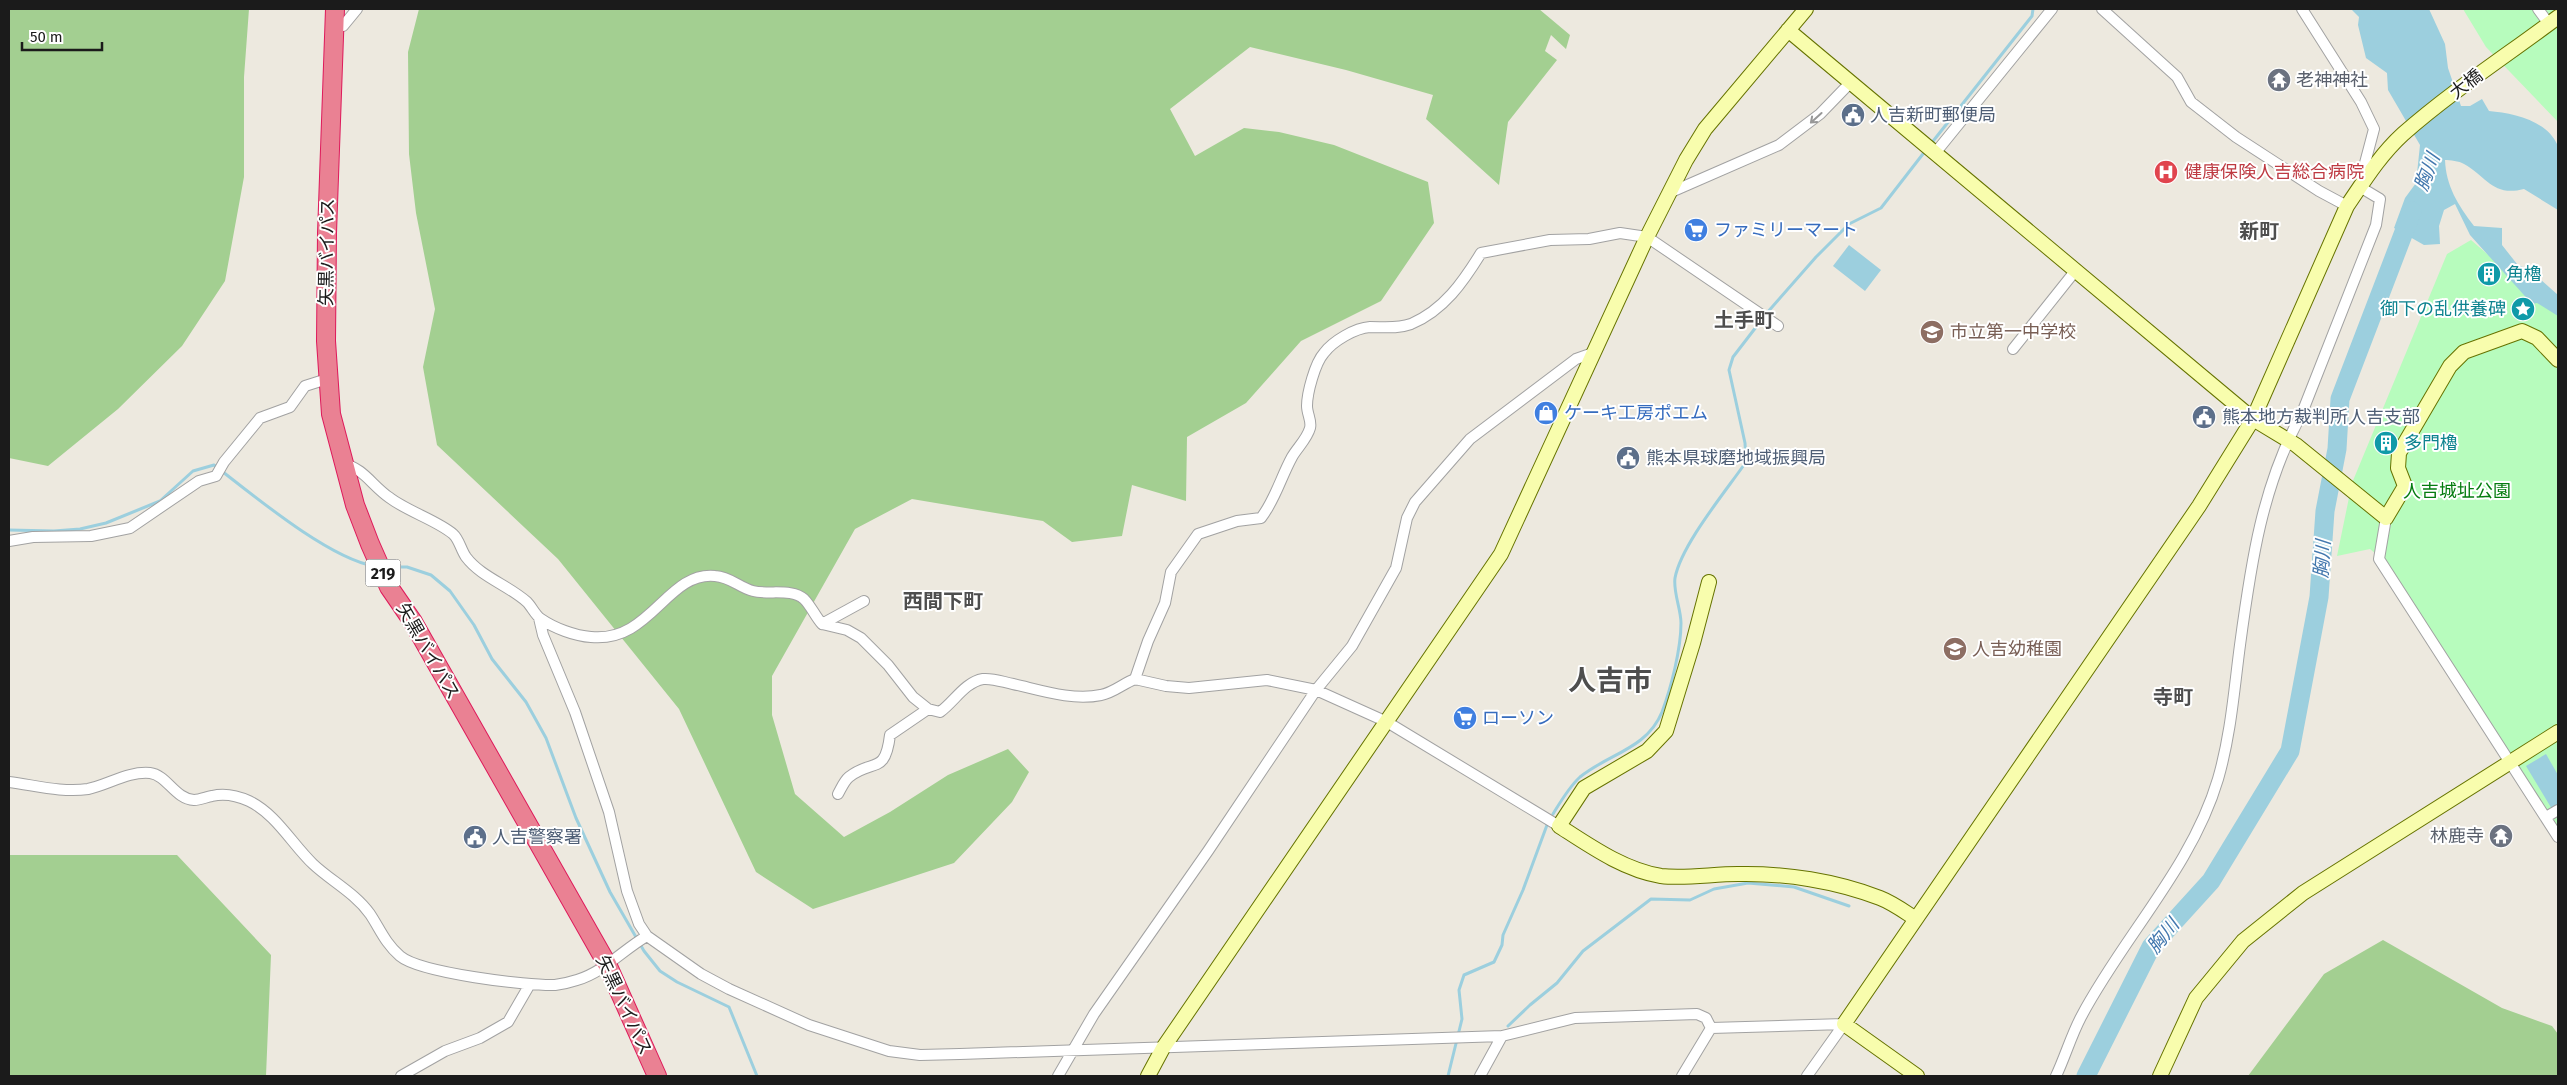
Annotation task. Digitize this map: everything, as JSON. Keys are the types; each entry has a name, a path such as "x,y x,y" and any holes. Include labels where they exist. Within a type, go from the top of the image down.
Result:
{"highway":[{"name":"矢黒バイパス","path":"335,9 327,233 327,379 331,414 342,462 361,521 389,587 413,622 607,964 657,1076"}],"street":[{"path":"343,26 357,9"},
{"path":"1148,1076 1163,1048 1502,554 1593,353 1669,193 1705,130 1806,9"},
{"path":"2102,9 2177,77 2191,102 2236,138 2319,191 2347,206"},
{"path":"2056,1076 2080,1018 2176,867 2198,827 2218,780 2235,697 2240,646 2260,518 2268,491 2292,442 2376,225 2380,199 2363,181 2365,163 2374,129 2361,102 2302,9"},
{"path":"2538,9 2554,21"},
{"path":"1936,152 2048,10"},
{"name":"大橋","path":"1844,1024 2199,506 2253,418 2347,206 2363,181 2402,135 2478,74 2554,21"},
{"path":"1788,30 2253,418 2292,442 2386,518"},
{"path":"1669,193 1779,146 1820,114 1850,83"},
{"path":"1136,679 1148,641 1165,603 1171,572 1198,534 1237,522 1261,518 1269,507 1292,456 1308,433 1310,425 1307,392 1323,354 1335,342 1367,328 1394,328 1410,324 1440,308 1465,279 1481,253 1550,240 1589,239 1620,233 1647,237 1778,326"},
{"path":"2013,349 2076,270"},
{"path":"2558,360 2537,338 2522,331 2464,352 2450,366 2399,452 2398,468 2405,486 2386,518 2379,559 2509,763 2552,813 2558,837"},
{"path":"1058,1076 1094,1014 1316,690 1352,646 1388,586 1396,568 1407,518 1415,502 1470,440 1576,359 1593,353"},
{"path":"9,542 33,537 91,536 130,528 200,481 216,476 224,462 260,418 290,406 305,386 327,379"},
{"path":"342,462 356,466 390,499 453,534 466,558 498,584 527,602 539,618 543,635 575,712 609,812 627,891 639,924 647,936 701,974 729,989 809,1025 889,1051 930,1054 1074,1051 1502,1036 1575,1018 1697,1014 1706,1018 1711,1028"},
{"path":"539,618 562,630 591,637 615,636 639,625 673,590 693,580 714,575 734,580 752,591 795,594 805,600 813,614 822,624 847,630 861,638 888,665 913,698 928,709 940,712 951,704 958,693 981,679 994,679 1050,693 1084,696 1109,693 1136,679 1166,686 1188,688 1267,680 1316,690 1387,722 1594,848 1644,871 1663,876 1757,874 1792,877 1850,889 1882,899 1916,919"},
{"path":"1559,826 1584,788 1647,751 1666,731 1693,644 1709,582"},
{"path":"822,624 864,602"},
{"path":"838,794 848,778 877,764 888,755 890,735 928,709"},
{"path":"2160,1076 2196,998 2243,942 2303,893 2558,732"},
{"path":"9,782 49,788 88,789 108,781 150,773 162,779 182,796 193,800 214,795 232,795 249,801 266,812 315,866 332,878 365,908 378,930 402,958 448,973 530,984 557,985 578,980 592,974 628,947 647,936"},
{"path":"401,1076 445,1051 480,1038 508,1022 530,984"},
{"path":"1807,1076 1844,1024"},
{"path":"1711,1028 1830,1026 1844,1024 1917,1076"},
{"path":"1682,1076 1711,1028"},
{"path":"1480,1076 1502,1036"}],"green space":[{"path":"9,9 249,9 244,77 244,177 225,281 182,346 118,409 48,466 9,458"},
{"path":"419,9 1539,9 1570,35 1566,49 1551,35 1545,51 1557,60 1508,122 1499,185 1426,119 1433,95 1346,70 1250,47 1170,109 1195,156 1244,128 1279,132 1334,145 1428,182 1434,223 1381,301 1301,341 1246,403 1187,437 1186,501 1132,485 1122,536 1072,542 1043,521 912,499 855,529 772,676 772,715 795,794 844,837 890,812 948,775 1008,749 1029,772 1012,802 954,863 813,909 756,872 679,709 558,559 437,445 423,367 435,309 416,213 409,154 408,52"},
{"path":"2463,9 2558,9 2558,122 2486,47"},
{"name":"人吉城址公園","path":"2471,240 2558,315 2558,837 2383,560 2370,549 2337,556 2352,483 2447,254"},
{"path":"9,855 177,855 271,955 266,1076 9,1076"},
{"path":"2383,940 2502,1008 2552,1026 2558,1034 2558,1076 2248,1076 2324,974"}],"water":[{"path":"2351,9 2429,9 2445,44 2448,68 2461,106 2470,106 2482,99 2489,111 2527,119 2545,129 2552,136 2557,144 2559,156 2558,210 2524,189 2513,191 2497,188 2464,164 2445,160 2450,187 2468,218 2474,226 2502,228 2502,245 2517,264 2532,272 2558,295 2558,316 2537,303 2532,304 2470,235 2455,204 2444,210 2439,226 2440,244 2424,245 2394,228 2405,198 2416,183 2420,145 2388,90 2387,73 2366,58 2358,25 2359,17"},
{"path":"1849,245 1881,270 1865,291 1833,266"},
{"path":"2546,754 2558,775 2558,819 2526,766"}],"waterway":[{"path":"1930,145 2032,16 2033,9"},
{"path":"1766,314 1816,257 1849,224 1881,208 1926,150"},
{"name":"胸川","path":"2086,1076 2151,947 2211,881 2290,751 2319,597 2325,511 2337,449 2340,399 2412,211"},
{"path":"1553,814 1580,777 1637,743 1647,735 1662,712 1675,668 1681,633 1681,618 1675,589 1675,578 1679,565 1695,534 1746,462 1745,443 1729,370 1733,357 1763,318"},
{"path":"9,530 54,531 80,529 106,523 160,501 193,471 214,465 291,524 313,538 356,561 374,566"},
{"path":"388,567 407,567 431,575 450,591 474,625 492,659 526,702 546,738 576,818 610,892 644,951 660,971 677,982 729,1007 757,1076"},
{"path":"1448,1076 1462,1019 1459,990 1464,975 1494,962 1547,825"},
{"path":"1508,1026 1557,983 1583,951 1651,899 1690,900 1714,889 1748,883 1794,887 1849,906"}],"place":[{"name":"老神神社","path":"2279,80"},
{"name":"人吉新町郵便局","path":"1853,115"},
{"name":"健康保険人吉総合病院","path":"2166,172"},
{"name":"ファミリーマート","path":"1696,230"},
{"name":"角櫓","path":"2489,274"},
{"name":"御下の乱供養碑","path":"2523,309"},
{"name":"市立第一中学校","path":"1932,332"},
{"name":"ケーキ工房ポエム","path":"1546,413"},
{"name":"熊本地方裁判所人吉支部","path":"2204,417"},
{"name":"多門櫓","path":"2386,443"},
{"name":"熊本県球磨地域振興局","path":"1628,458"},
{"name":"人吉幼稚園","path":"1955,649"},
{"name":"ローソン","path":"1465,718"},
{"name":"林鹿寺","path":"2501,836"},
{"name":"人吉警察署","path":"475,837"}],"district":[{"name":"新町","path":"2259,231"},
{"name":"土手町","path":"1744,320"},
{"name":"西間下町","path":"943,601"},
{"name":"人吉市","path":"1610,680"},
{"name":"寺町","path":"2173,697"}]}
